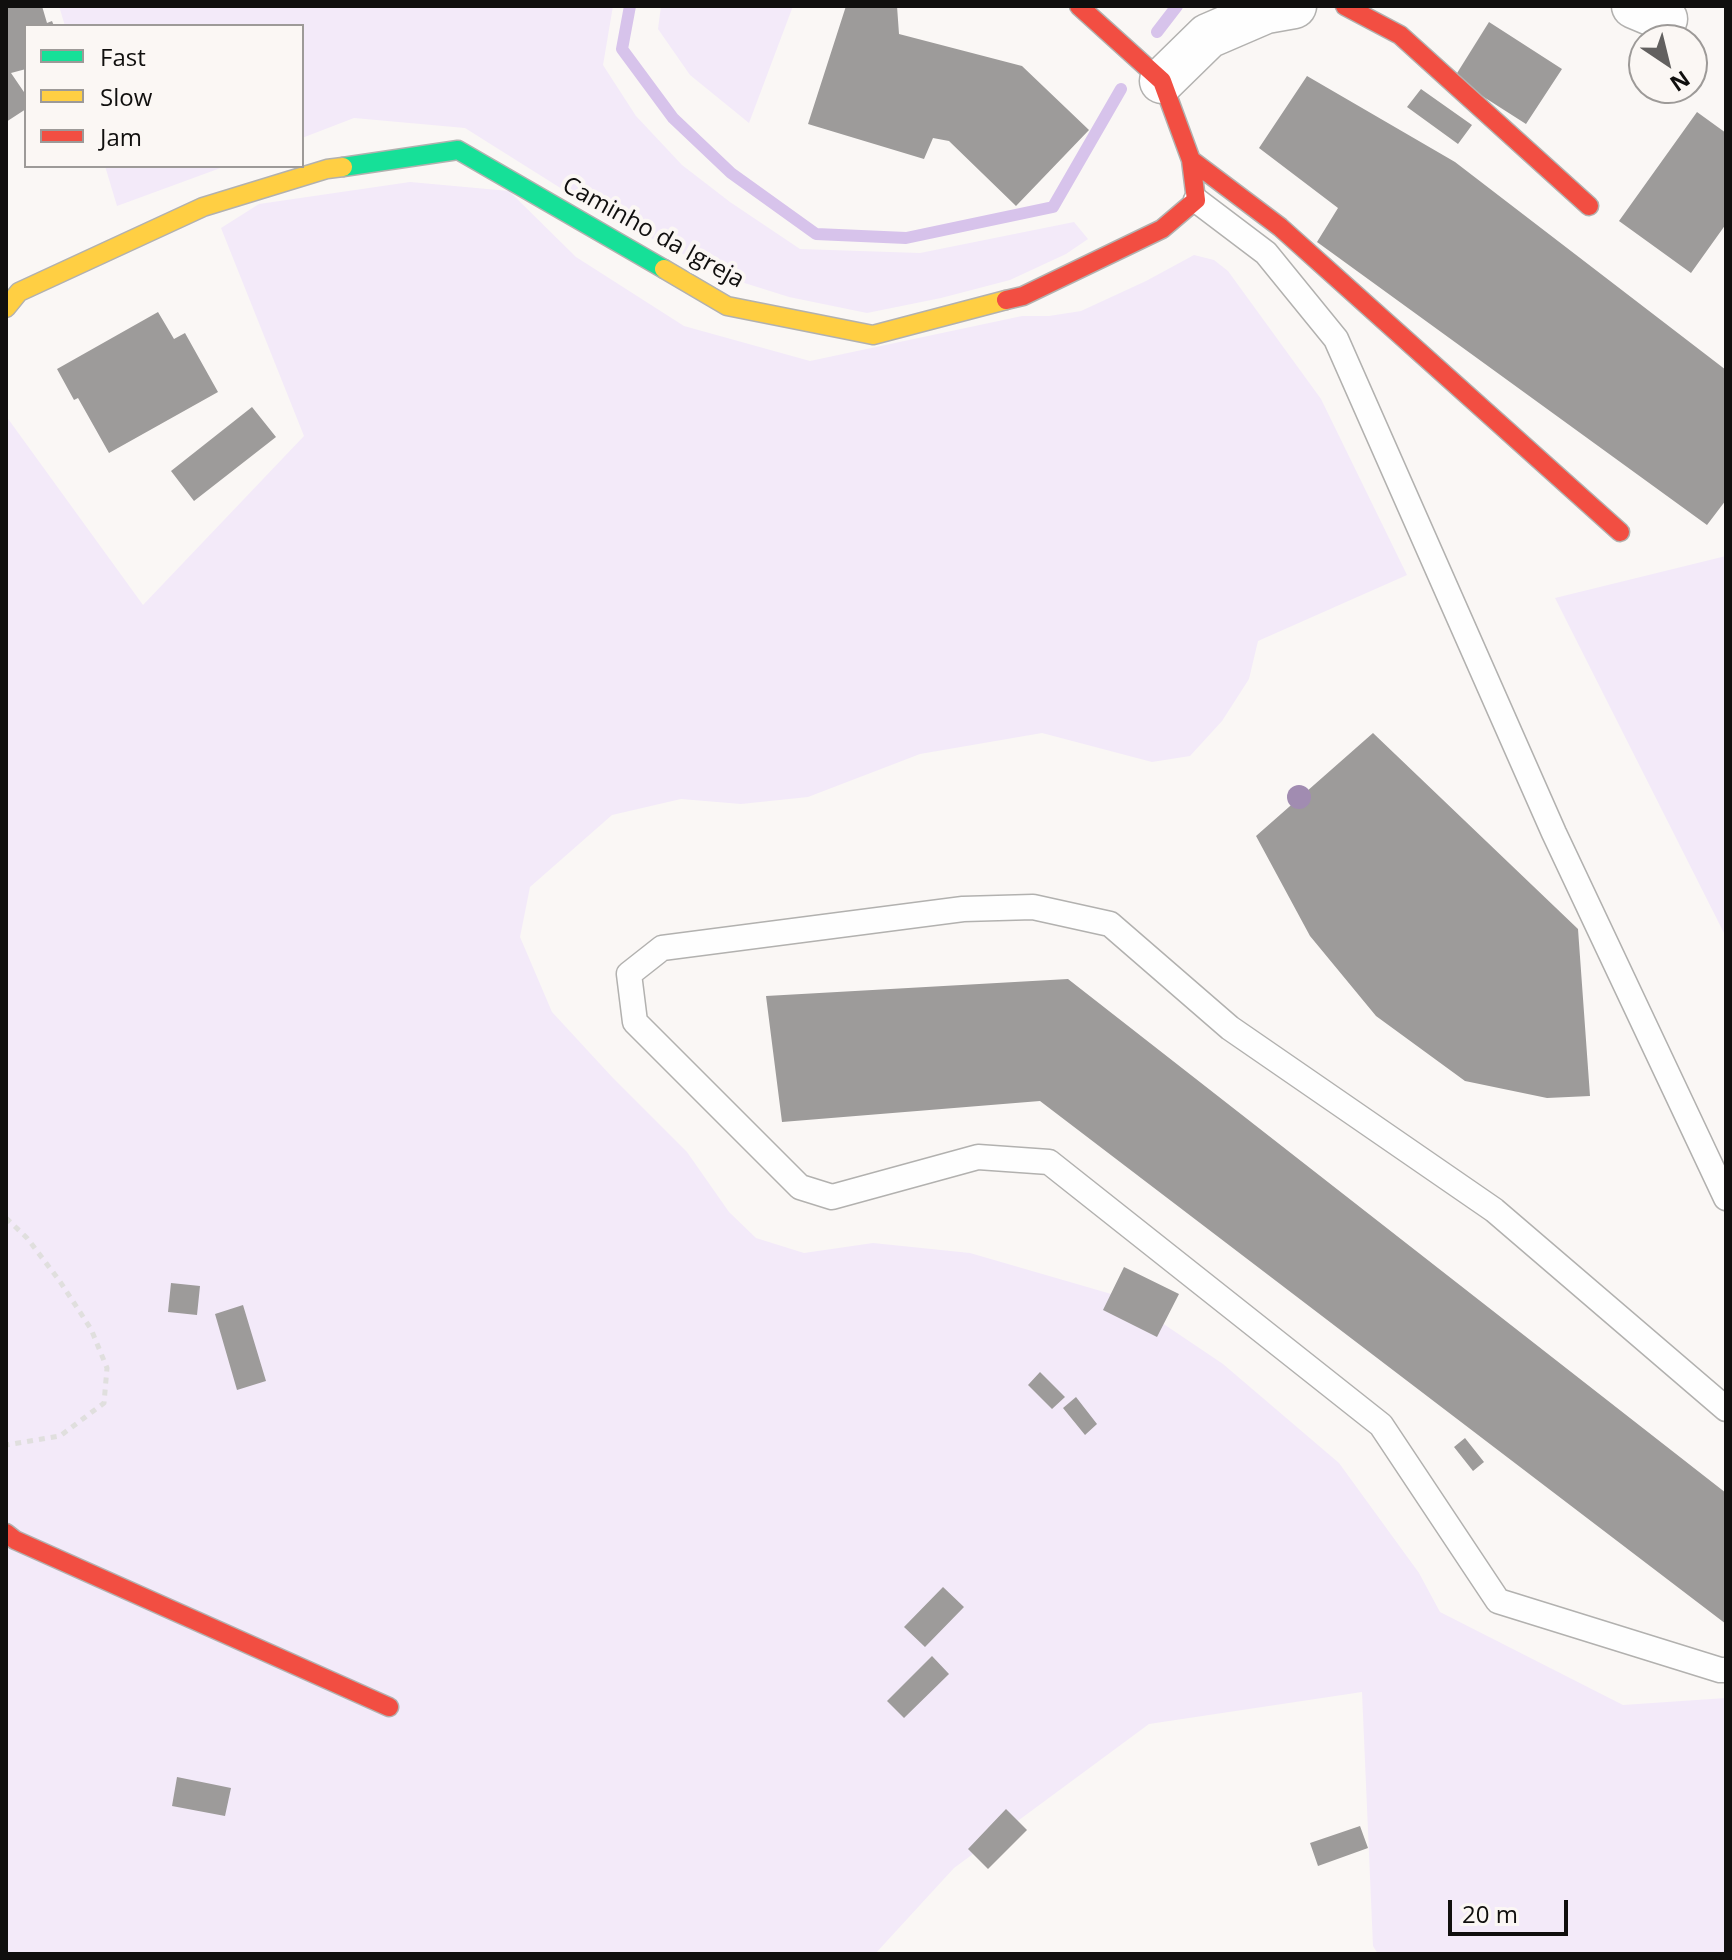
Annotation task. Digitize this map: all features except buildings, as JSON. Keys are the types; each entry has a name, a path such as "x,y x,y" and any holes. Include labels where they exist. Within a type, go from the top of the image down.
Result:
{"street":[{"path":"1079,6 1155,75 1191,160 1196,200"},
{"path":"1155,75 1188,13 1202,6"},
{"path":"1155,75 1208,36 1266,11 1294,6"},
{"path":"1345,6 1400,35 1589,206"},
{"name":"Caminho da Igreja","path":"6,308 19,292 203,207 327,169 458,150 727,306 873,335 1023,296 1162,229 1196,200"},
{"path":"1191,160 1280,227 1620,532"},
{"path":"6,1533 15,1540 389,1707"}],"lane":[{"path":"1196,200 1266,253 1336,339 1554,833 1726,1198"},
{"path":"1726,1409 1494,1210 1230,1028 1110,924 1033,907 963,909 662,948 629,974 635,1022 800,1187 832,1197 978,1157 1049,1162 1381,1425 1498,1601 1726,1670"}],"path":[{"path":"6,1218 27,1238 59,1280 91,1329 107,1368 104,1403 60,1436 6,1445"}],"shaded area":[{"path":"59,6 613,6 603,65 636,116 682,165 800,249 920,253 1074,222 1088,239 1066,254 1010,280 867,313 789,297 735,280 597,211 465,128 354,118 304,137 304,24 64,24"},
{"path":"661,6 793,6 749,123 690,75 658,29"},
{"path":"106,168 221,168 117,206"},
{"path":"410,182 509,191 576,257 684,326 810,361 1022,316 1081,311 1194,255 1214,260 1228,271 1321,399 1407,575 1258,641 1249,679 1222,721 1190,756 1152,762 1042,733 920,754 808,797 741,804 681,799 612,815 530,887 520,937 552,1012 687,1152 729,1212 756,1238 804,1253 873,1243 970,1253 1125,1298 1223,1364 1339,1463 1419,1573 1440,1612 1623,1705 1726,1698 1726,1954 1378,1954 1373,1946 1362,1692 1149,1724 954,1868 875,1954 6,1954 6,416 143,605 304,436 221,228 259,204"},
{"path":"1726,556 1726,937 1555,598"}],"waterway":[{"path":"630,6 622,49 673,118 731,173 816,234 906,238 1053,207 1121,89"},
{"path":"1157,32 1177,6"}],"traffic: fast":[{"path":"343,167 458,150 664,269"}],"traffic: slow":[{"path":"6,308 19,292 203,207 327,169 343,167"},
{"path":"664,269 727,306 873,335 1006,300"}],"traffic: jam":[{"path":"1006,300 1023,296 1162,229 1196,200 1191,160 1162,81 1079,6"},
{"path":"1345,6 1400,35 1589,206"},
{"path":"1191,160 1280,227 1620,532"},
{"path":"6,1533 15,1540 389,1707"}]}
